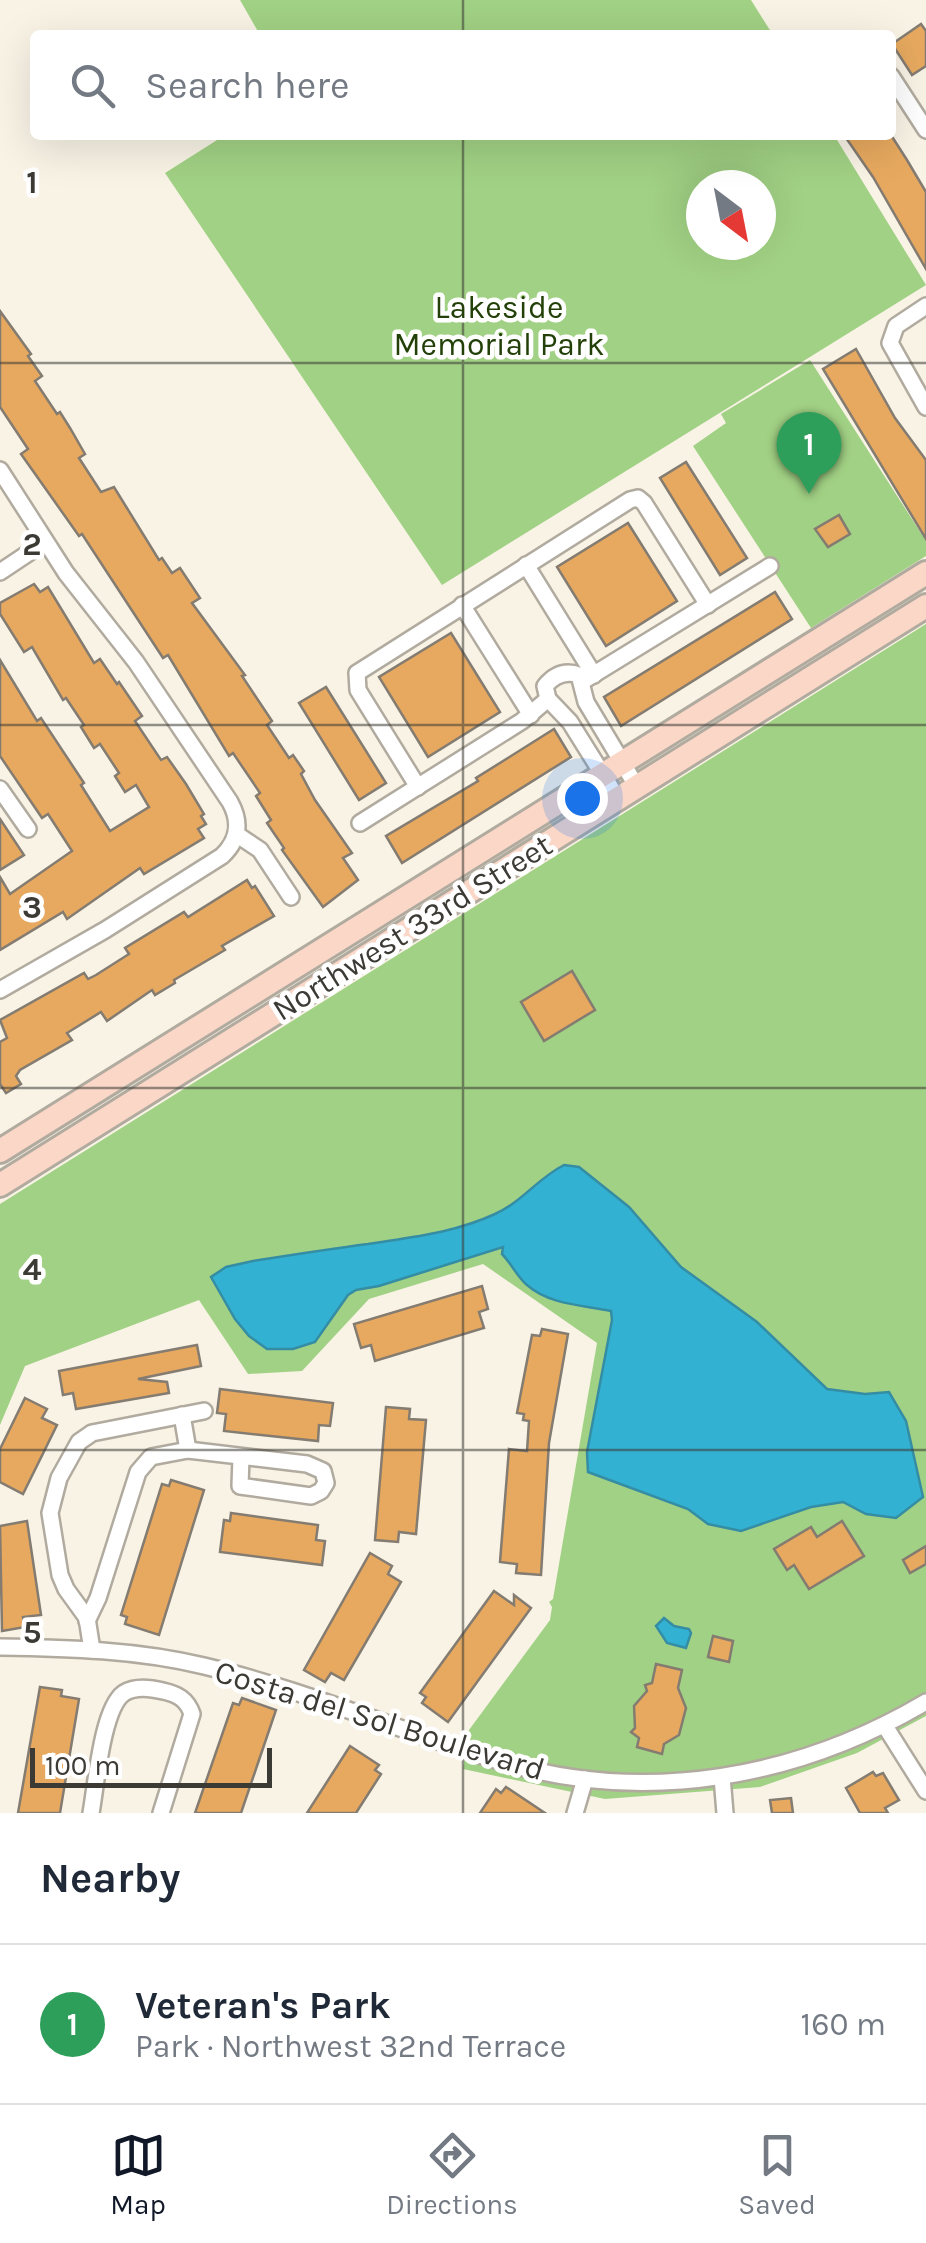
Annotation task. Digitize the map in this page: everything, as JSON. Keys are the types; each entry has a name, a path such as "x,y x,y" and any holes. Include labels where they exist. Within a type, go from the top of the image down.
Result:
{"street":[{"path":"896,81 920,106 926,130"},
{"path":"926,306 898,324 890,342 926,407"},
{"path":"0,470 75,586 136,662 230,802 238,822 231,847 217,860 106,930 0,990"},
{"path":"418,787 358,690 355,678 364,666 638,498 708,605"},
{"path":"0,572 45,542"},
{"path":"526,565 587,684 612,768 628,793"},
{"path":"560,712 587,684 770,566"},
{"name":"Northwest 33rd Street","path":"0,1151 926,573"},
{"path":"462,605 530,715"},
{"name":"Northwest 33rd Street","path":"0,1184 926,606"},
{"path":"587,684 575,673 558,675 545,686 548,699 612,768 628,793"},
{"path":"360,823 530,715 548,699"},
{"path":"0,789 28,829"},
{"path":"236,834 260,850 291,896"},
{"path":"92,1650 87,1621 66,1590 58,1567 50,1506 60,1478 79,1442 92,1433 204,1410"},
{"path":"182,1415 188,1450"},
{"path":"87,1621 141,1466 155,1454 188,1450 314,1465 323,1471 326,1483 321,1492 311,1496 240,1486 241,1458"},
{"name":"Costa del Sol Boulevard","path":"0,1648 92,1650 166,1658 234,1674 502,1762 585,1779 656,1783 722,1778 811,1757 884,1726 926,1702"},
{"path":"158,1690 166,1658"},
{"path":"90,1813 108,1719 114,1704 129,1690 158,1690 183,1698 192,1714 161,1813"},
{"path":"884,1726 920,1768 926,1791"},
{"path":"722,1778 725,1813"},
{"path":"574,1813 585,1779"}],"green space":[{"path":"240,0 751,0 770,30 257,30"},
{"name":"Lakeside Memorial Park","path":"217,140 837,140 926,285 442,585 165,173"},
{"path":"810,360 926,541 926,556 811,628 693,446 726,423 721,414"},
{"path":"926,624 926,1716 857,1753 760,1787 605,1799 463,1769 469,1730 550,1620 549,1602 553,1599 597,1343 483,1264 369,1299 302,1371 248,1374 199,1300 25,1366 0,1425 0,1204"}],"water":[{"path":"564,1165 579,1167 629,1207 681,1267 757,1322 827,1389 865,1394 889,1392 906,1421 923,1497 896,1518 866,1514 843,1502 811,1507 741,1531 708,1524 688,1509 588,1472 587,1452 611,1311 567,1303 536,1292 502,1254 503,1247 356,1290 348,1295 315,1342 293,1349 267,1349 249,1336 211,1277 226,1267 253,1261 464,1226 505,1209"},
{"path":"664,1618 674,1626 689,1629 686,1648 667,1643 656,1626"}],"building":[{"path":"921,24 926,31 926,66 912,75 896,50 896,41"},
{"path":"847,140 894,140 907,160 926,192 926,269"},
{"path":"0,311 31,354 28,356 42,376 35,381 70,428 85,454 79,458 101,492 114,487 159,560 162,558 172,573 180,568 200,598 192,603 245,675 242,676 272,721 267,725 289,758 293,755 304,771 301,774 315,800 352,853 343,858 358,880 323,907 267,823 271,820 256,796 260,793 233,753 229,756 168,655 163,658 82,534 79,536 21,454 28,449 0,407"},
{"path":"856,349 895,418 926,460 926,539 823,369"},
{"path":"686,462 747,558 720,575 660,478"},
{"path":"839,515 850,534 828,547 815,529"},
{"path":"628,523 677,601 606,646 557,567"},
{"path":"34,584 40,592 48,587 94,663 100,659 119,682 142,716 135,721 161,760 167,757 186,784 206,824 198,829 204,838 144,874 140,868 67,919 63,912 0,950 0,877 10,894 72,851 48,814 42,818 0,756 0,660 37,721 41,718 84,783 81,785 110,831 149,807 136,785 125,792 115,776 119,773 100,744 94,748 81,727 84,725 66,698 63,700 32,647 24,652 0,614 0,603"},
{"path":"775,592 792,619 621,726 604,697"},
{"path":"451,633 500,712 428,757 379,677"},
{"path":"326,687 386,783 359,800 299,703"},
{"path":"554,729 571,757 402,863 386,836 478,781 476,778"},
{"path":"0,819 24,855 0,870"},
{"path":"247,880 274,916 222,946 225,950 155,995 152,990 107,1021 101,1012 67,1033 72,1040 20,1070 16,1076 21,1084 6,1093 0,1084 0,1042 7,1038 0,1020 84,973 88,979 96,975 129,954 125,948 184,912 188,917"},
{"path":"572,971 595,1010 544,1041 521,1002"},
{"path":"482,1286 488,1309 479,1312 484,1328 375,1361 371,1345 361,1348 354,1324"},
{"path":"542,1329 568,1334 549,1443 541,1575 516,1573 517,1564 500,1562 509,1449 527,1451 529,1421 523,1420 524,1414 517,1413 532,1335 540,1336"},
{"path":"197,1345 201,1366 138,1379 167,1382 169,1393 76,1409 73,1393 63,1395 59,1371"},
{"path":"220,1389 333,1403 330,1426 319,1425 318,1441 224,1431 226,1414 217,1413"},
{"path":"25,1398 47,1409 42,1418 57,1425 23,1494 0,1482 0,1449"},
{"path":"386,1407 410,1409 409,1419 426,1420 416,1534 399,1532 398,1542 375,1540"},
{"path":"171,1480 204,1490 159,1635 125,1624 127,1617 121,1615 162,1484 169,1486"},
{"path":"231,1513 318,1525 316,1540 325,1541 322,1565 220,1552 224,1520 230,1521"},
{"path":"27,1521 41,1615 23,1617 25,1627 2,1631 0,1526"},
{"path":"842,1521 864,1556 809,1589 794,1565 787,1570 774,1549 811,1527 817,1537"},
{"path":"926,1546 926,1564 910,1573 903,1560"},
{"path":"370,1553 392,1566 388,1574 401,1582 344,1680 331,1673 325,1682 304,1670"},
{"path":"494,1591 514,1605 514,1595 531,1608 448,1722 422,1703 426,1697 420,1693"},
{"path":"713,1636 733,1641 729,1662 708,1657"},
{"path":"656,1664 682,1670 678,1688 686,1708 679,1735 664,1744 662,1754 637,1747 639,1738 631,1732 635,1728 634,1706 647,1691 645,1685 652,1683"},
{"path":"40,1687 62,1690 61,1696 79,1699 60,1813 18,1813"},
{"path":"242,1698 276,1710 241,1813 195,1813 233,1703 239,1705"},
{"path":"350,1746 379,1765 375,1770 381,1774 356,1813 307,1813"},
{"path":"873,1772 876,1776 883,1773 899,1800 885,1808 888,1813 860,1813 846,1788"},
{"path":"506,1787 545,1813 480,1813 496,1789 501,1793"},
{"path":"791,1798 793,1813 772,1813 770,1800"}],"place":[{"name":"Veteran's Park","path":"809,494"}]}
